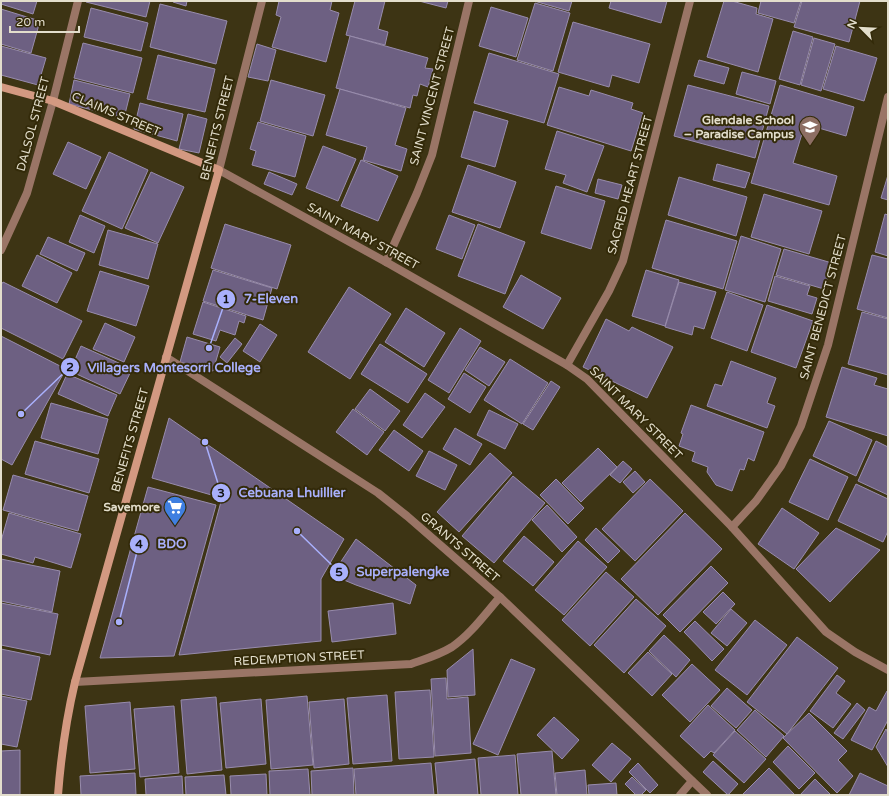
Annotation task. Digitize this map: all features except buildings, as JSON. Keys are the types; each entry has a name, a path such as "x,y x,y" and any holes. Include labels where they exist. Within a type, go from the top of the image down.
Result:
{"street":[{"name":"DALSOL STREET","path":"1,250 27,192 53,101 78,1"},
{"name":"BENEFITS STREET","path":"58,795 60,763 66,722 75,682 219,170 262,1"},
{"name":"SAINT VINCENT STREET","path":"386,262 417,193 432,155 469,1"},
{"name":"SACRED HEART STREET","path":"567,364 609,291 623,261 690,1"},
{"name":"CLAIMS STREET","path":"1,87 53,101 219,170"},
{"name":"SAINT BENEDICT STREET","path":"732,527 756,501 781,466 801,426 828,345 888,97"},
{"name":"SAINT MARY STREET","path":"219,170 567,364 587,379 732,527 826,632 855,652 888,670"},
{"name":"GRANTS STREET","path":"166,357 378,493 407,516 500,597 708,795"},
{"name":"REDEMPTION STREET","path":"75,682 411,664 434,656 452,647 468,633 500,597"},
{"path":"680,795 692,781"}],"place":[{"name":"Glendale School – Paradise Campus","path":"810,146"},
{"name":"7-Eleven","path":"209,348"},
{"name":"Villagers Montesorri College","path":"21,414"},
{"name":"Cebuana Lhuillier","path":"205,442"},
{"name":"Savemore","path":"175,526"},
{"name":"Superpalengke","path":"297,531"},
{"name":"BDO","path":"119,622"}]}
